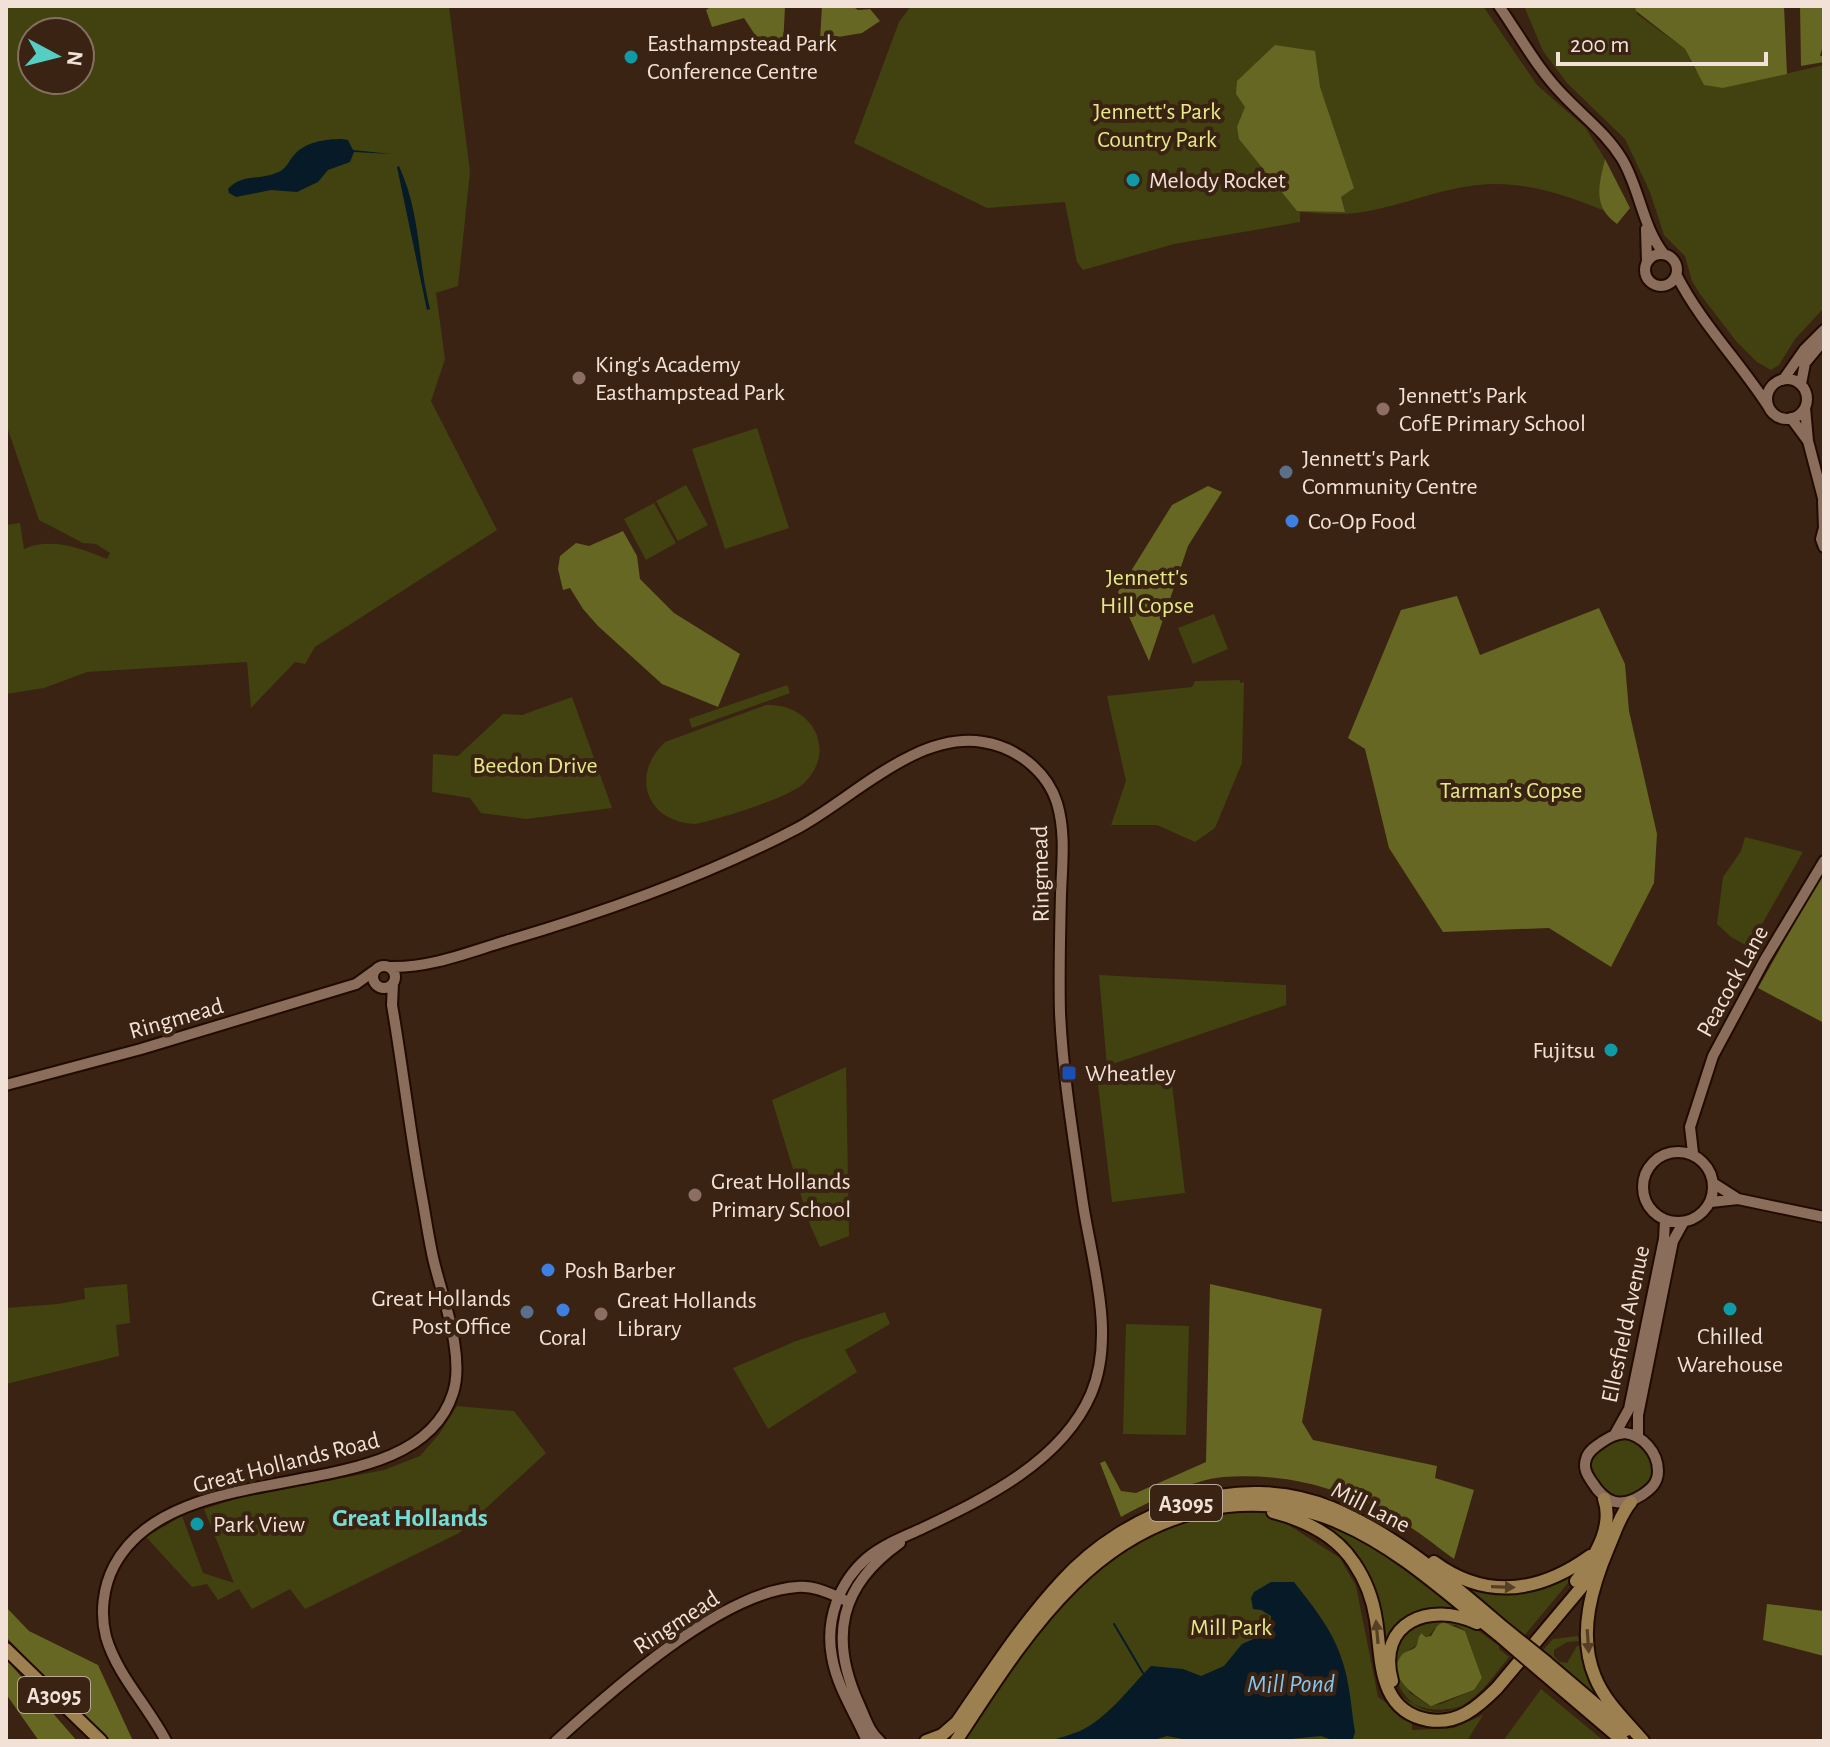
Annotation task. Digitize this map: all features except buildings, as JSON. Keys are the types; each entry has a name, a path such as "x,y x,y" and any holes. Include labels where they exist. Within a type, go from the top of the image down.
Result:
{"main road":[{"name":"Mill Lane","path":"926,1741 942,1735 957,1722 1032,1615 1062,1581 1100,1546 1123,1530 1174,1507 1230,1495 1277,1495 1333,1508 1401,1545 1499,1632"},
{"name":"A3095","path":"1604,1499 1607,1521 1597,1559 1587,1625 1590,1660 1609,1702 1642,1741"},
{"name":"A3095","path":"1240,1505 1305,1523 1329,1537 1350,1556 1364,1579 1373,1606 1381,1669 1389,1692 1405,1710 1429,1720 1458,1718 1479,1705 1497,1688 1597,1559 1631,1502"},
{"name":"Mill Lane","path":"956,1741 1039,1623 1099,1560 1131,1537 1160,1523 1196,1512 1240,1505 1270,1505 1307,1512 1351,1528 1384,1546 1642,1741"},
{"name":"A3095","path":"1333,1508 1398,1537 1442,1568 1488,1586 1507,1588 1538,1584 1597,1559"},
{"name":"A3095","path":"1499,1632 1449,1614 1430,1613 1414,1619 1400,1631 1392,1646 1389,1669 1395,1686 1408,1702 1425,1711 1445,1713 1468,1704 1495,1678 1597,1559"},
{"name":"A3095","path":"6,1649 101,1741"},
{"name":"Mill Lane","path":"1544,1667 1623,1741"}],"street":[{"path":"1499,6 1547,76 1604,134 1618,153 1634,183 1656,244 1675,262 1677,276 1693,307 1747,373 1768,406 1778,416 1791,418 1800,415 1805,408"},
{"path":"1646,219 1645,269 1649,281 1656,286 1666,286 1693,307"},
{"path":"1647,261 1654,255 1664,254"},
{"path":"1666,286 1677,276"},
{"path":"1768,406 1769,391 1824,330"},
{"path":"1824,340 1805,363 1801,384 1807,395 1808,441 1824,502 1821,539 1824,547"},
{"path":"1747,373 1762,381 1801,384"},
{"path":"1791,418 1808,441"},
{"name":"Ringmead","path":"391,967 411,968 521,937 663,888 797,828 888,769 922,752 953,743 983,742 1008,749 1042,775 1055,796 1063,845 1060,1013 1073,1134 1098,1292 1101,1331 1098,1369 1084,1409 1062,1439 1010,1480 888,1544 864,1560 838,1597 831,1625 832,1656 843,1690 867,1741"},
{"name":"Peacock Lane","path":"1674,1151 1690,1127 1701,1087 1723,1035 1824,861"},
{"path":"382,965 391,967 395,973 394,982 387,988 379,986 373,978 374,971 382,965"},
{"name":"Ringmead","path":"394,982 411,968"},
{"name":"Ringmead","path":"6,1085 141,1049 356,984 374,971"},
{"name":"Great Hollands Road","path":"166,1741 119,1667 105,1633 104,1595 109,1575 131,1540 165,1516 198,1503 397,1454 418,1443 436,1425 445,1413 454,1390 454,1350 421,1194 392,1005 394,982"},
{"name":"Ringmead","path":"356,984 379,986"},
{"name":"Great Hollands Road","path":"379,986 392,1005"},
{"name":"Peacock Lane","path":"1690,1127 1693,1153"},
{"path":"1713,1183 1711,1202 1706,1209 1683,1223 1665,1221 1648,1201 1641,1183 1649,1166 1674,1151 1693,1153 1713,1183 1738,1199"},
{"path":"1711,1202 1738,1199 1824,1217"},
{"name":"Ellesfield Avenue","path":"1615,1434 1629,1409 1664,1239 1665,1221"},
{"name":"Ellesfield Avenue","path":"1638,1435 1638,1415 1673,1241 1683,1223"},
{"path":"1615,1434 1638,1435 1655,1458 1658,1476 1653,1486 1631,1502 1617,1504 1604,1499 1586,1471 1590,1451 1615,1434"},
{"name":"Ringmead","path":"880,1741 871,1730 853,1692 842,1654 842,1627 849,1602 872,1567 922,1528"},
{"name":"Ringmead","path":"556,1741 648,1663 690,1633 737,1606 773,1591 797,1587 812,1588 849,1602"}],"green space":[{"path":"6,6 449,6 470,172 458,286 436,293 445,359 431,401 497,530 315,647 305,664 295,662 251,708 247,662 87,672 44,688 6,694 6,525 20,523 24,549 55,544 107,559 110,553 39,520 6,424"},
{"path":"712,6 785,6 783,48 763,47 744,18 712,27 706,10"},
{"path":"822,6 870,9 880,21 862,33 820,40"},
{"name":"Jennett's Park Country Park","path":"911,6 1483,6 1537,85 1585,127 1605,159 1603,170 1615,215 1542,190 1511,185 1477,185 1356,213 1300,212 1300,222 1174,244 1083,270 1077,262 1065,202 987,208 854,143 899,22"},
{"path":"1524,6 1635,6 1637,14 1685,49 1696,71 1723,88 1824,65 1824,308 1795,339 1779,365 1771,370 1757,362 1736,341 1700,294 1692,281 1685,256 1664,235 1650,192 1625,139 1567,83 1543,51"},
{"path":"1635,6 1784,6 1787,74 1723,88 1704,85 1685,49 1636,11"},
{"path":"1800,6 1824,6 1824,42 1820,56 1824,56 1824,62 1801,66"},
{"path":"1275,45 1315,51 1320,87 1354,188 1341,197 1345,212 1297,211 1239,139 1237,127 1245,107 1236,94 1237,81"},
{"path":"1605,159 1630,208 1617,224 1604,210 1599,194"},
{"path":"757,428 789,528 725,549 692,449"},
{"path":"686,485 708,525 678,541 656,501"},
{"name":"Jennett's Hill Copse","path":"1208,486 1222,492 1188,546 1149,661 1118,592 1172,505"},
{"path":"654,503 676,543 646,560 624,519"},
{"path":"623,531 637,556 640,579 674,613 740,654 718,707 662,684 598,626 570,588 563,590 558,569 560,556 576,543 589,546"},
{"name":"Tarman's Copse","path":"1457,596 1480,655 1599,608 1625,664 1629,711 1657,834 1654,883 1611,967 1549,928 1443,932 1389,848 1365,749 1348,738 1401,610"},
{"path":"1214,614 1228,649 1193,664 1178,628"},
{"path":"1240,680 1240,683 1244,682 1242,763 1215,828 1195,842 1157,825 1111,825 1126,781 1107,696 1192,687 1195,681"},
{"path":"787,685 790,693 692,728 689,719"},
{"name":"Beedon Drive","path":"572,697 612,808 526,819 481,813 470,798 432,792 433,754 458,756 503,714 522,715"},
{"path":"766,705 797,712 816,732 819,758 802,785 767,802 695,824 678,821 655,806 648,795 648,768 665,742"},
{"path":"1745,837 1803,852 1749,947 1717,924 1723,877 1741,851"},
{"path":"1824,870 1824,1023 1758,988"},
{"path":"1099,975 1286,985 1286,1005 1107,1066"},
{"path":"846,1067 849,1236 820,1247 810,1225 772,1100"},
{"path":"1171,1076 1185,1193 1112,1202 1098,1085"},
{"path":"127,1284 130,1323 116,1325 119,1356 6,1384 6,1308 85,1299 84,1288"},
{"path":"1210,1284 1322,1309 1302,1422 1313,1440 1437,1466 1435,1478 1474,1490 1454,1559 1406,1524 1379,1509 1336,1491 1269,1477 1223,1477 1198,1482 1121,1517 1100,1463 1105,1461 1121,1491 1136,1493 1206,1462"},
{"path":"885,1312 890,1324 845,1350 857,1372 768,1429 733,1368 796,1341"},
{"path":"1126,1324 1189,1326 1186,1435 1123,1434"},
{"path":"457,1406 514,1411 546,1453 459,1533 305,1609 290,1589 252,1609 239,1589 218,1600 207,1584 192,1587 146,1537 182,1516 203,1573 234,1583 204,1509 235,1499 384,1470 420,1456"},
{"path":"1632,1437 1648,1455 1652,1479 1628,1498 1618,1500 1598,1483 1592,1471 1592,1458 1614,1439"},
{"name":"Mill Park","path":"1225,1511 1270,1513 1340,1558 1356,1586 1378,1697 1412,1721 1412,1730 1454,1728 1483,1715 1467,1741 962,1741 1047,1621 1098,1569 1160,1528"},
{"path":"1308,1516 1349,1532 1386,1553 1454,1607 1417,1615 1406,1622 1390,1642 1385,1662 1389,1680 1401,1696 1419,1706 1442,1710 1466,1704 1492,1688 1486,1697 1466,1712 1442,1719 1419,1715 1398,1702 1384,1672 1378,1612 1370,1582 1345,1543"},
{"path":"1583,1565 1524,1636 1445,1572 1503,1590"},
{"path":"1767,1604 1824,1611 1824,1656 1763,1640"},
{"path":"6,1607 29,1631 98,1665 133,1741 107,1741 6,1637"},
{"path":"1438,1615 1472,1626 1509,1657 1471,1700 1455,1709 1438,1712 1423,1709 1411,1701 1396,1676 1394,1661 1397,1646 1405,1632","holes":["1456,1625 1465,1631 1482,1678 1474,1690 1441,1704 1428,1705 1410,1693 1397,1668 1409,1650 1417,1645 1420,1633 1428,1637 1437,1626"]},
{"path":"1443,1622 1465,1631 1482,1678 1474,1690 1431,1706 1405,1686 1397,1664 1403,1654 1416,1647 1421,1633 1431,1636"},
{"path":"1578,1636 1579,1641 1567,1642 1554,1650 1554,1656 1560,1662 1567,1663 1577,1646 1584,1645 1622,1720 1542,1651 1553,1639"},
{"path":"6,1659 77,1741 39,1741 6,1694"},
{"path":"1541,1689 1604,1741 1503,1741"}],"water":[{"path":"348,140 353,150 391,154 354,152 350,162 328,170 318,182 297,192 271,190 236,197 229,193 228,189 239,181 279,172 294,155 310,144"},
{"path":"397,167 415,219 430,309 427,310"},
{"name":"Mill Pond","path":"1271,1582 1294,1582 1332,1637 1346,1675 1355,1732 1353,1739 1335,1741 1321,1736 1272,1741 1192,1741 1167,1736 1151,1741 1049,1741 1080,1731 1100,1718 1151,1666 1183,1669 1201,1676 1224,1666 1242,1644 1265,1634 1271,1626 1271,1616 1253,1609 1251,1598 1254,1592"}],"waterway":[{"path":"1114,1624 1143,1673"}],"place":[{"name":"Easthampstead Park Conference Centre","path":"631,57"},
{"name":"Melody Rocket","path":"1133,180"},
{"name":"King's Academy Easthampstead Park","path":"579,378"},
{"name":"Jennett's Park CofE Primary School","path":"1383,409"},
{"name":"Jennett's Park Community Centre","path":"1286,472"},
{"name":"Co-Op Food","path":"1292,521"},
{"name":"Fujitsu","path":"1611,1050"},
{"name":"Wheatley","path":"1069,1073"},
{"name":"Great Hollands Primary School","path":"695,1195"},
{"name":"Posh Barber","path":"548,1270"},
{"name":"Chilled Warehouse","path":"1730,1309"},
{"name":"Coral","path":"563,1310"},
{"name":"Great Hollands Post Office","path":"527,1312"},
{"name":"Great Hollands Library","path":"601,1314"},
{"name":"Park View","path":"197,1524"}],"district":[{"name":"Great Hollands","path":"410,1517"}]}
